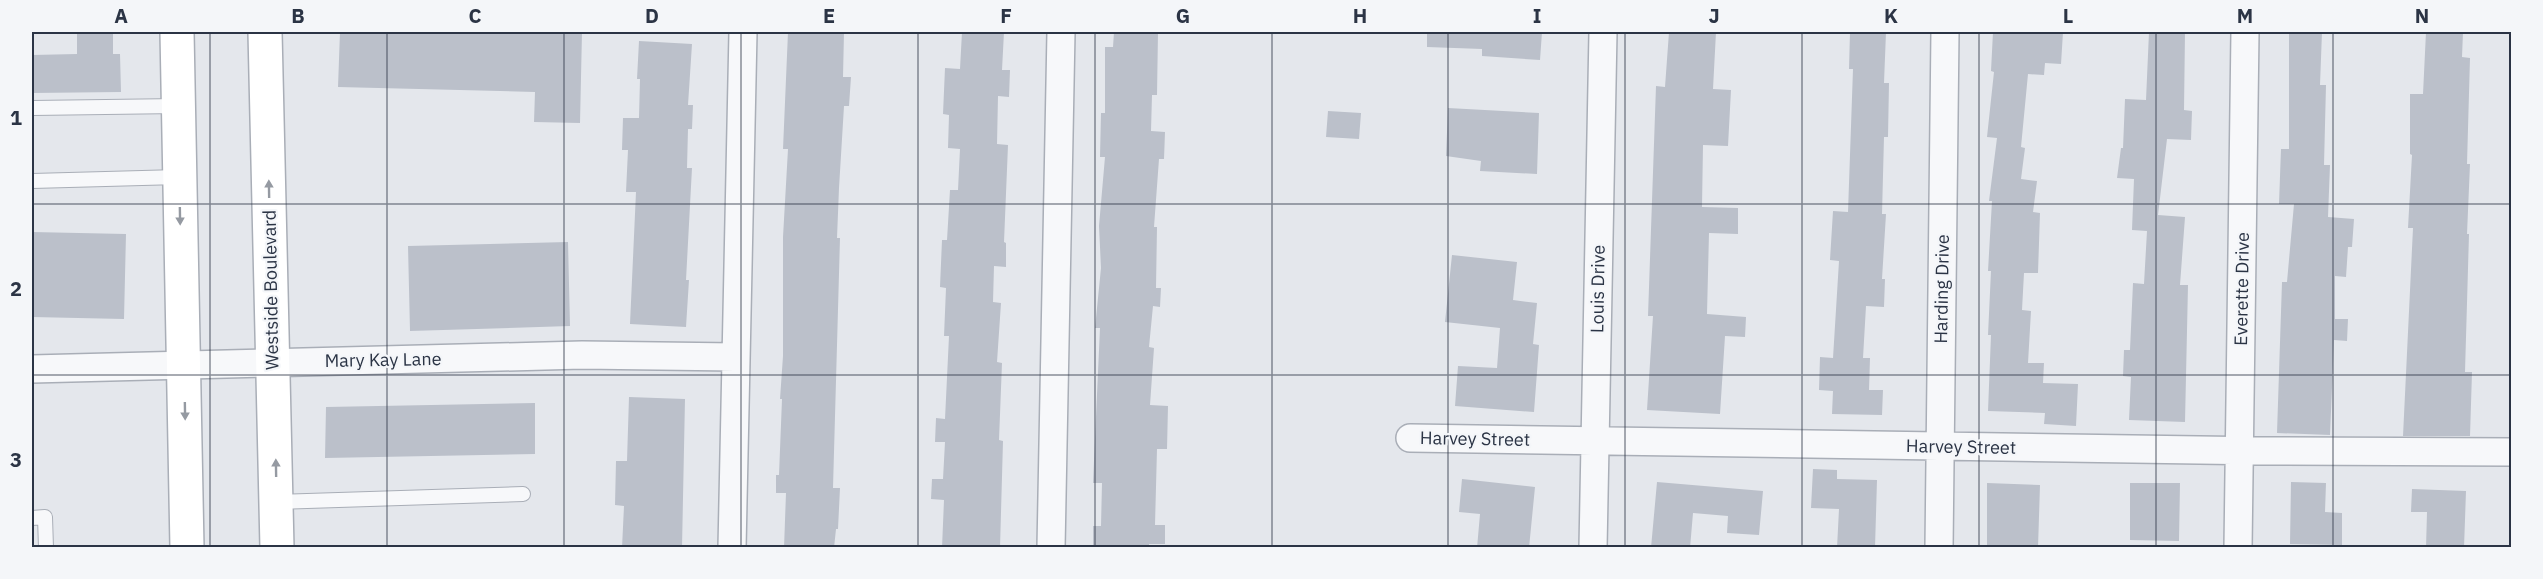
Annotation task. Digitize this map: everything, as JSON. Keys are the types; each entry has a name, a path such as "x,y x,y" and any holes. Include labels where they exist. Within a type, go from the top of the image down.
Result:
{"street":[{"path":"177,32 187,548"},
{"name":"Westside Boulevard","path":"265,32 278,548"},
{"path":"732,548 743,32"},
{"path":"1051,548 1061,32"},
{"name":"Louis Drive","path":"1593,548 1603,32"},
{"name":"Harding Drive","path":"1939,548 1946,32"},
{"name":"Everette Drive","path":"2238,548 2245,32"},
{"name":"Mary Kay Lane","path":"32,369 582,355 735,357"},
{"name":"Harvey Street","path":"1410,438 2240,451 2511,452"}],"lane":[{"path":"32,108 179,106"},
{"path":"32,181 179,177"},
{"path":"276,502 523,494"},
{"path":"32,518 45,517 46,548"}],"building":[{"path":"77,32 113,32 113,54 120,54 121,92 32,93 32,55 77,54"},
{"path":"340,32 582,32 580,123 534,122 535,92 338,87"},
{"path":"788,32 844,32 843,77 851,77 849,106 844,106 837,238 840,238 833,488 840,488 838,529 836,529 834,548 784,548 786,493 776,493 776,475 779,475 782,399 780,399 783,356 783,237 788,149 783,149"},
{"path":"962,32 1004,32 1002,70 1010,70 1009,97 998,96 997,144 1008,145 1004,242 1006,243 1006,267 994,266 993,302 1001,303 997,362 1002,363 999,440 1003,441 1000,548 942,548 944,500 931,499 932,479 943,479 945,442 935,442 936,418 945,419 949,336 944,336 946,288 940,287 942,240 947,240 950,190 958,190 960,149 948,148 949,115 943,114 945,68 960,69"},
{"path":"1114,32 1158,32 1157,95 1152,95 1151,131 1165,132 1164,159 1159,159 1154,227 1157,227 1156,288 1161,288 1160,307 1153,306 1149,347 1154,348 1150,405 1168,406 1167,449 1157,449 1155,525 1165,525 1165,544 1149,544 1149,548 1093,548 1093,526 1101,526 1102,483 1093,483 1100,328 1095,328 1101,268 1099,226 1105,157 1100,157 1101,113 1105,113 1105,47 1113,47"},
{"path":"1427,32 1542,32 1540,60 1482,56 1482,49 1427,47"},
{"path":"1669,32 1716,32 1713,89 1731,90 1728,146 1703,145 1702,207 1738,208 1738,234 1709,233 1707,314 1746,317 1745,337 1725,336 1720,414 1647,410 1653,316 1648,316 1656,86 1665,87"},
{"path":"1850,32 1886,32 1884,83 1889,83 1888,137 1884,137 1882,214 1886,214 1882,279 1885,279 1884,307 1866,306 1863,358 1870,358 1869,390 1883,390 1882,415 1832,414 1833,391 1819,390 1820,357 1833,358 1839,261 1830,260 1833,211 1848,212 1853,69 1849,69"},
{"path":"1993,32 2063,32 2061,64 2045,63 2044,75 2028,74 2021,147 2025,148 2021,179 2037,181 2033,212 2040,213 2038,273 2024,273 2022,310 2031,311 2028,363 2044,363 2043,383 2078,384 2076,426 2044,424 2045,413 1988,411 1991,271 1988,271 1992,201 1989,201 1997,138 1987,137 1994,72 1991,71"},
{"path":"2149,32 2185,32 2184,110 2192,111 2191,140 2167,139 2158,215 2185,217 2180,285 2188,285 2185,422 2129,420 2131,377 2123,376 2124,350 2130,350 2133,283 2144,284 2147,231 2132,230 2134,179 2117,178 2121,148 2123,148 2125,99 2146,100"},
{"path":"2289,32 2322,32 2320,85 2326,85 2324,165 2330,165 2328,217 2354,219 2352,247 2348,247 2346,277 2335,276 2335,319 2348,319 2347,341 2334,340 2330,435 2277,433 2282,282 2287,282 2294,204 2279,204 2281,149 2289,149"},
{"path":"2426,32 2463,32 2462,57 2470,58 2467,164 2470,164 2467,234 2469,234 2465,372 2472,372 2470,436 2403,436 2413,228 2408,228 2412,155 2410,154 2410,94 2423,94"},
{"path":"639,41 692,44 688,105 693,105 692,129 688,129 687,168 692,168 686,327 630,324 636,192 626,192 628,150 622,150 623,118 639,118 640,79 637,79"},
{"path":"1448,108 1539,113 1537,174 1480,171 1481,161 1446,156"},
{"path":"1328,111 1361,113 1359,139 1326,137"},
{"path":"32,232 126,234 124,319 32,317"},
{"path":"568,242 570,326 410,331 408,246"},
{"path":"1452,255 1517,262 1513,300 1537,303 1533,344 1539,345 1534,412 1455,406 1458,366 1497,368 1500,328 1445,322"},
{"path":"629,397 685,399 682,548 622,548 624,506 615,505 616,461 627,461"},
{"path":"535,403 535,454 325,458 326,407"},
{"path":"1813,469 1837,470 1837,479 1877,480 1875,548 1837,548 1839,509 1811,508"},
{"path":"1462,479 1535,487 1529,548 1477,548 1480,514 1459,512"},
{"path":"1657,482 1763,491 1759,535 1727,533 1728,516 1693,513 1690,548 1651,548"},
{"path":"2291,482 2326,483 2325,512 2342,513 2342,545 2290,544"},
{"path":"1987,483 2040,485 2038,548 1987,548"},
{"path":"2130,483 2180,483 2179,541 2130,540"},
{"path":"2412,489 2466,491 2464,548 2426,548 2427,512 2411,512"}]}
